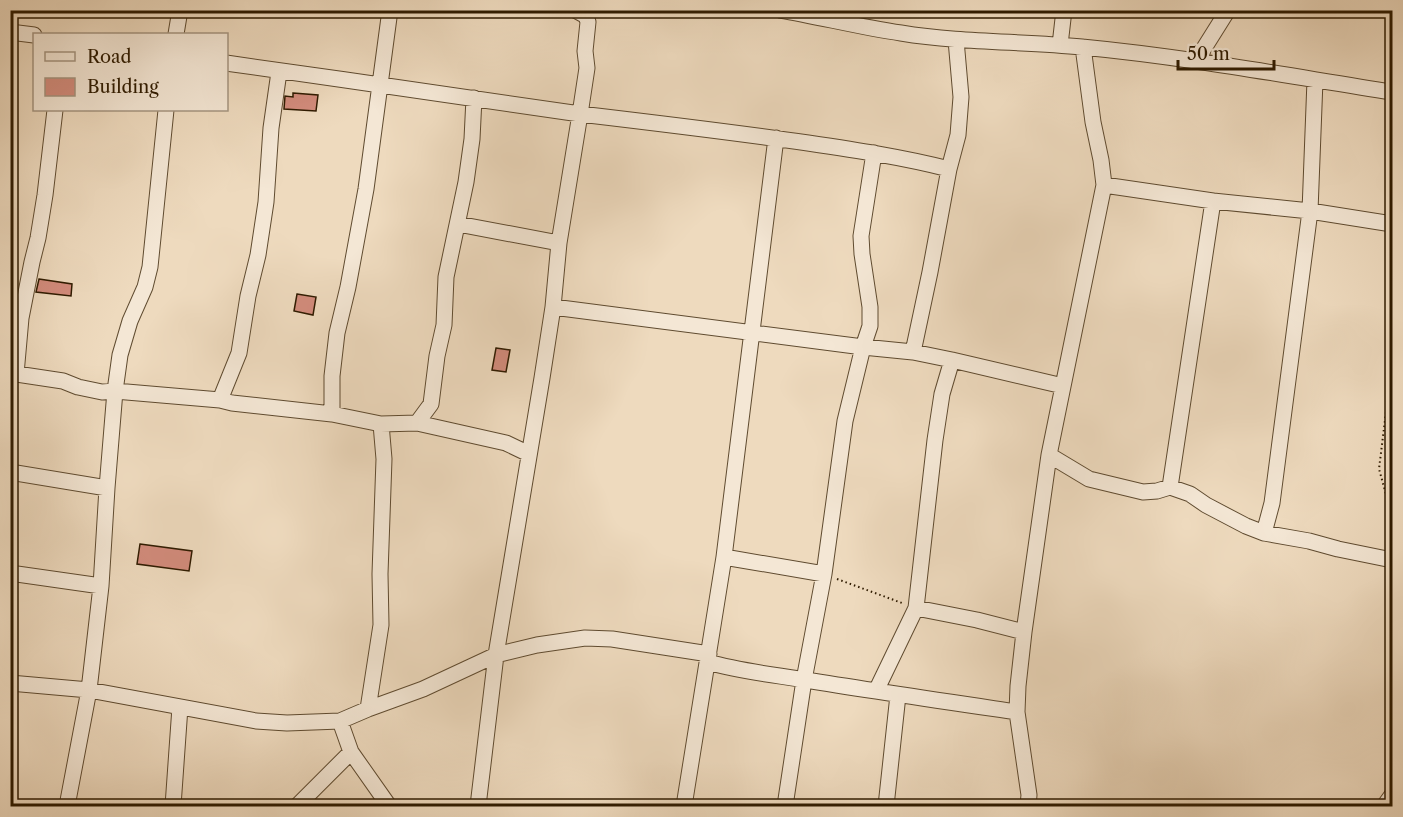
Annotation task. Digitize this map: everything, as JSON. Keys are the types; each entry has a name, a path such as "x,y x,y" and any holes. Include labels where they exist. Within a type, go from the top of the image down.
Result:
{"street":[{"path":"176,33 180,10"},
{"path":"332,414 332,376 337,333 366,189 390,10"},
{"path":"478,807 496,655 553,307 559,243 587,68 585,51 588,22 586,16 575,10"},
{"path":"780,10 831,15 901,33 956,40 1083,47 1196,61 1392,92"},
{"path":"1060,45 1064,10"},
{"path":"1196,61 1228,10"},
{"path":"10,32 33,35"},
{"path":"913,352 948,169 958,135 961,97 956,40"},
{"path":"1028,807 1029,795 1017,712 1024,632 1049,455 1104,185 1083,47"},
{"path":"228,63 580,114 776,138 919,161 948,169"},
{"path":"220,400 239,353 248,296 258,255 266,202 271,128 279,72"},
{"path":"1264,533 1274,488 1310,211 1316,80"},
{"path":"417,423 431,404 437,356 444,325 446,277 466,182 472,139 474,98"},
{"path":"55,111 45,195 21,318 13,373 63,381 102,392 115,391 220,400 332,414 381,424 417,423 506,443 529,454"},
{"path":"68,807 89,690 101,586 107,488 120,355 150,267 166,111"},
{"path":"684,807 724,557 776,138"},
{"path":"785,807 804,680 824,574 844,421 870,326 870,307 861,236 874,153"},
{"path":"1104,185 1213,201 1310,211 1392,224"},
{"path":"1170,487 1213,201"},
{"path":"458,224 559,243"},
{"path":"553,307 913,352 1063,386"},
{"path":"876,691 916,608 935,440 942,394 952,360"},
{"path":"368,709 381,625 380,574 384,459 381,424"},
{"path":"1049,455 1089,479 1143,492 1170,487 1190,494 1216,511 1264,533 1392,560"},
{"path":"10,472 107,488"},
{"path":"724,557 824,574"},
{"path":"10,573 101,586"},
{"path":"916,608 1024,632"},
{"path":"10,682 89,690 256,721 287,723 340,720 423,689 496,655 537,645 585,638 612,639 708,658 755,673 1017,712"},
{"path":"885,807 898,695"},
{"path":"174,806 180,707"},
{"path":"340,720 351,752 389,807"},
{"path":"297,807 351,752"},
{"path":"1384,807 1392,795"}],"path":[{"path":"1392,363 1379,469 1392,516"},
{"path":"824,574 916,608"}],"building":[{"path":"293,93 318,95 316,111 284,109 285,96 293,97"},
{"path":"39,279 72,284 71,296 36,292"},
{"path":"297,294 316,297 313,315 294,311"},
{"path":"496,348 510,350 506,372 492,370"},
{"path":"140,544 192,551 189,571 137,564"}]}
